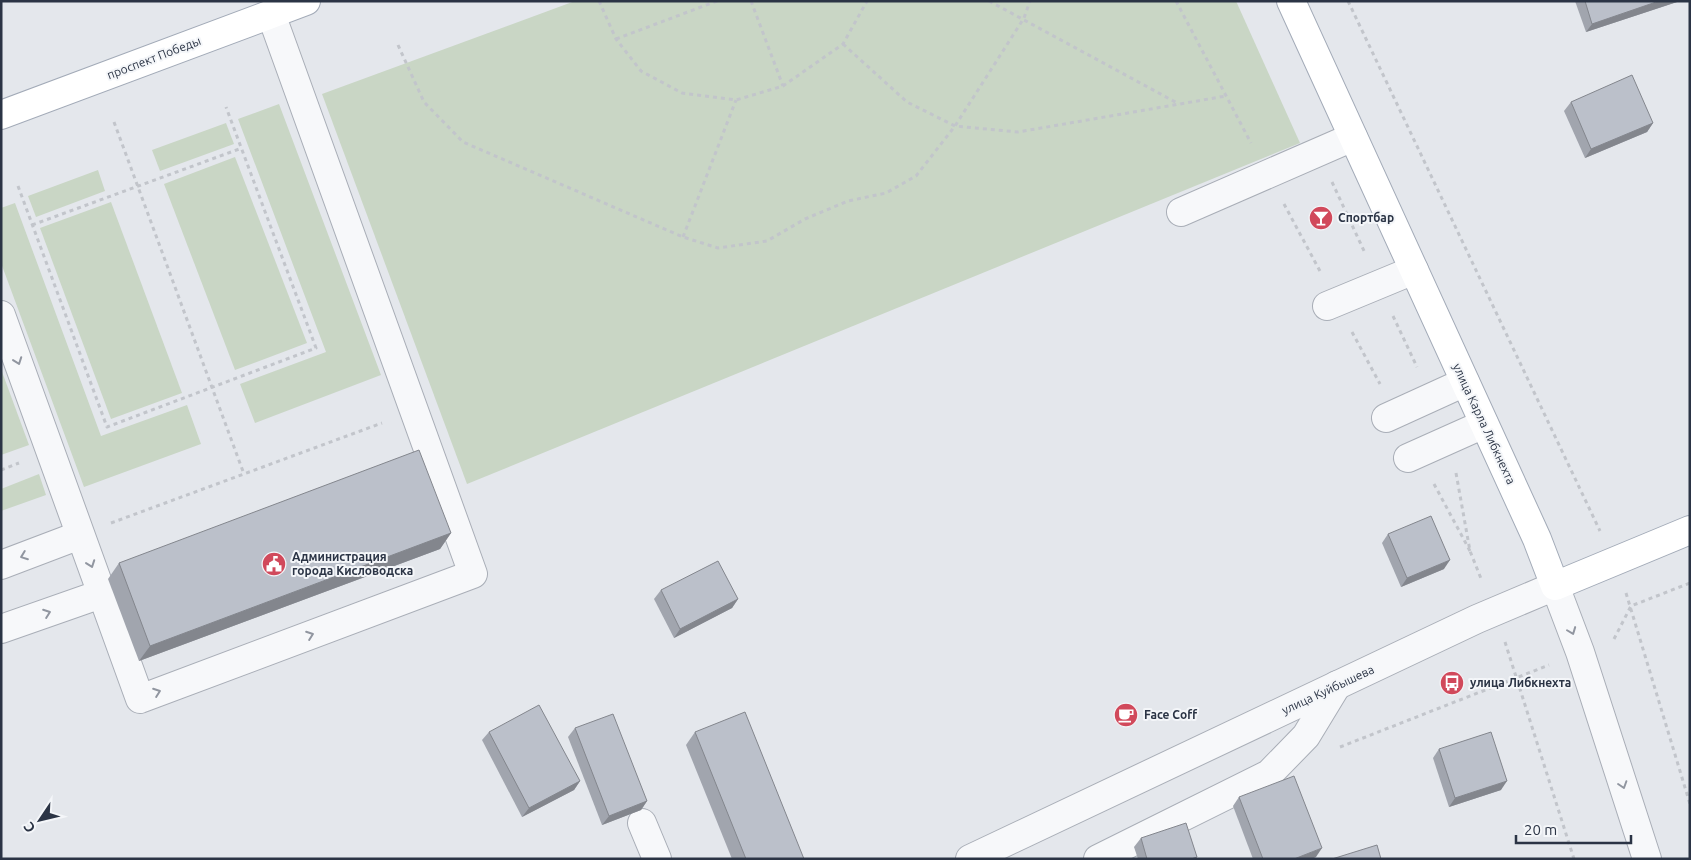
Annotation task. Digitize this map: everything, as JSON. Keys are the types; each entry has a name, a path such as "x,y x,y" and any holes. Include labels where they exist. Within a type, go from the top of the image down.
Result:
{"main road":[{"name":"проспект Победы","path":"1,115 306,1"},
{"name":"улица Карла Либкнехта","path":"1291,1 1537,539 1555,586"},
{"name":"улица Куйбышева","path":"1555,586 1690,530"}],"street":[{"path":"1,315 140,698 473,574 271,14"},
{"path":"1181,212 1353,137"},
{"path":"1332,304 1414,270"},
{"path":"1386,418 1465,382"},
{"path":"1408,458 1484,424"},
{"path":"1,564 80,535"},
{"name":"улица Куйбышева","path":"970,859 1477,619 1555,586"},
{"name":"улица Карла Либкнехта","path":"1555,586 1580,652 1647,859"},
{"path":"1,630 101,594"},
{"path":"1098,859 1269,774 1306,736 1337,686"},
{"path":"642,823 657,859"}],"path":[{"path":"599,1 616,39 641,72 682,94 736,100 783,86 843,44 867,1"},
{"path":"616,39 717,1"},
{"path":"751,1 783,86"},
{"path":"989,1 1024,18 1179,104"},
{"path":"398,44 424,102 463,142 683,237 718,248 767,241 805,219 848,201 886,192 916,176 956,126 1024,18 1030,1"},
{"path":"1176,1 1267,174 1332,304 1378,380"},
{"path":"1348,1 1601,534"},
{"path":"843,44 907,102 956,126 1018,132 1226,96"},
{"path":"683,237 736,100"},
{"path":"18,186 107,427 212,388 316,348 226,107"},
{"path":"114,122 244,474"},
{"path":"32,225 242,148"},
{"path":"80,535 415,410"},
{"path":"1,470 22,462"},
{"path":"1438,491 1470,551"},
{"path":"1614,639 1631,606 1690,582"},
{"path":"1624,588 1690,804"},
{"path":"1505,642 1574,859"},
{"path":"1333,750 1550,665"}],"green space":[{"path":"575,1 1236,1 1300,143 467,484 322,94"},
{"path":"279,104 381,375 255,423 240,384 326,352 238,119"},
{"path":"226,123 234,144 160,171 152,150"},
{"path":"235,157 307,343 235,370 164,184"},
{"path":"98,170 105,191 36,217 28,196"},
{"path":"111,202 182,393 111,419 40,228"},
{"path":"15,203 101,436 187,405 201,444 84,487 1,263 1,208"},
{"path":"1,369 29,445 1,455"},
{"path":"39,474 46,495 1,511 1,489"}],"building":[{"path":"1585,1 1659,1 1592,24"},
{"path":"1632,75 1653,123 1591,149 1571,102"},
{"name":"Администрация города Кисловодска","path":"419,450 451,533 150,646 119,563"},
{"path":"1431,516 1450,560 1407,578 1388,534"},
{"path":"718,561 738,599 680,629 661,590"},
{"path":"539,705 580,781 529,808 489,732"},
{"path":"745,712 804,859 746,859 695,732"},
{"path":"613,714 647,801 609,816 575,728"},
{"path":"1491,732 1507,781 1455,798 1439,749"},
{"path":"1294,776 1322,848 1294,859 1263,859 1239,797"},
{"path":"1186,823 1197,857 1191,859 1147,859 1141,838"},
{"path":"1377,845 1381,859 1332,859"}],"place":[{"name":"Спортбар","path":"1321,218"},
{"name":"Администрация города Кисловодска","path":"274,564"},
{"name":"улица Либкнехта","path":"1452,683"},
{"name":"Face Coff","path":"1126,715"}]}
